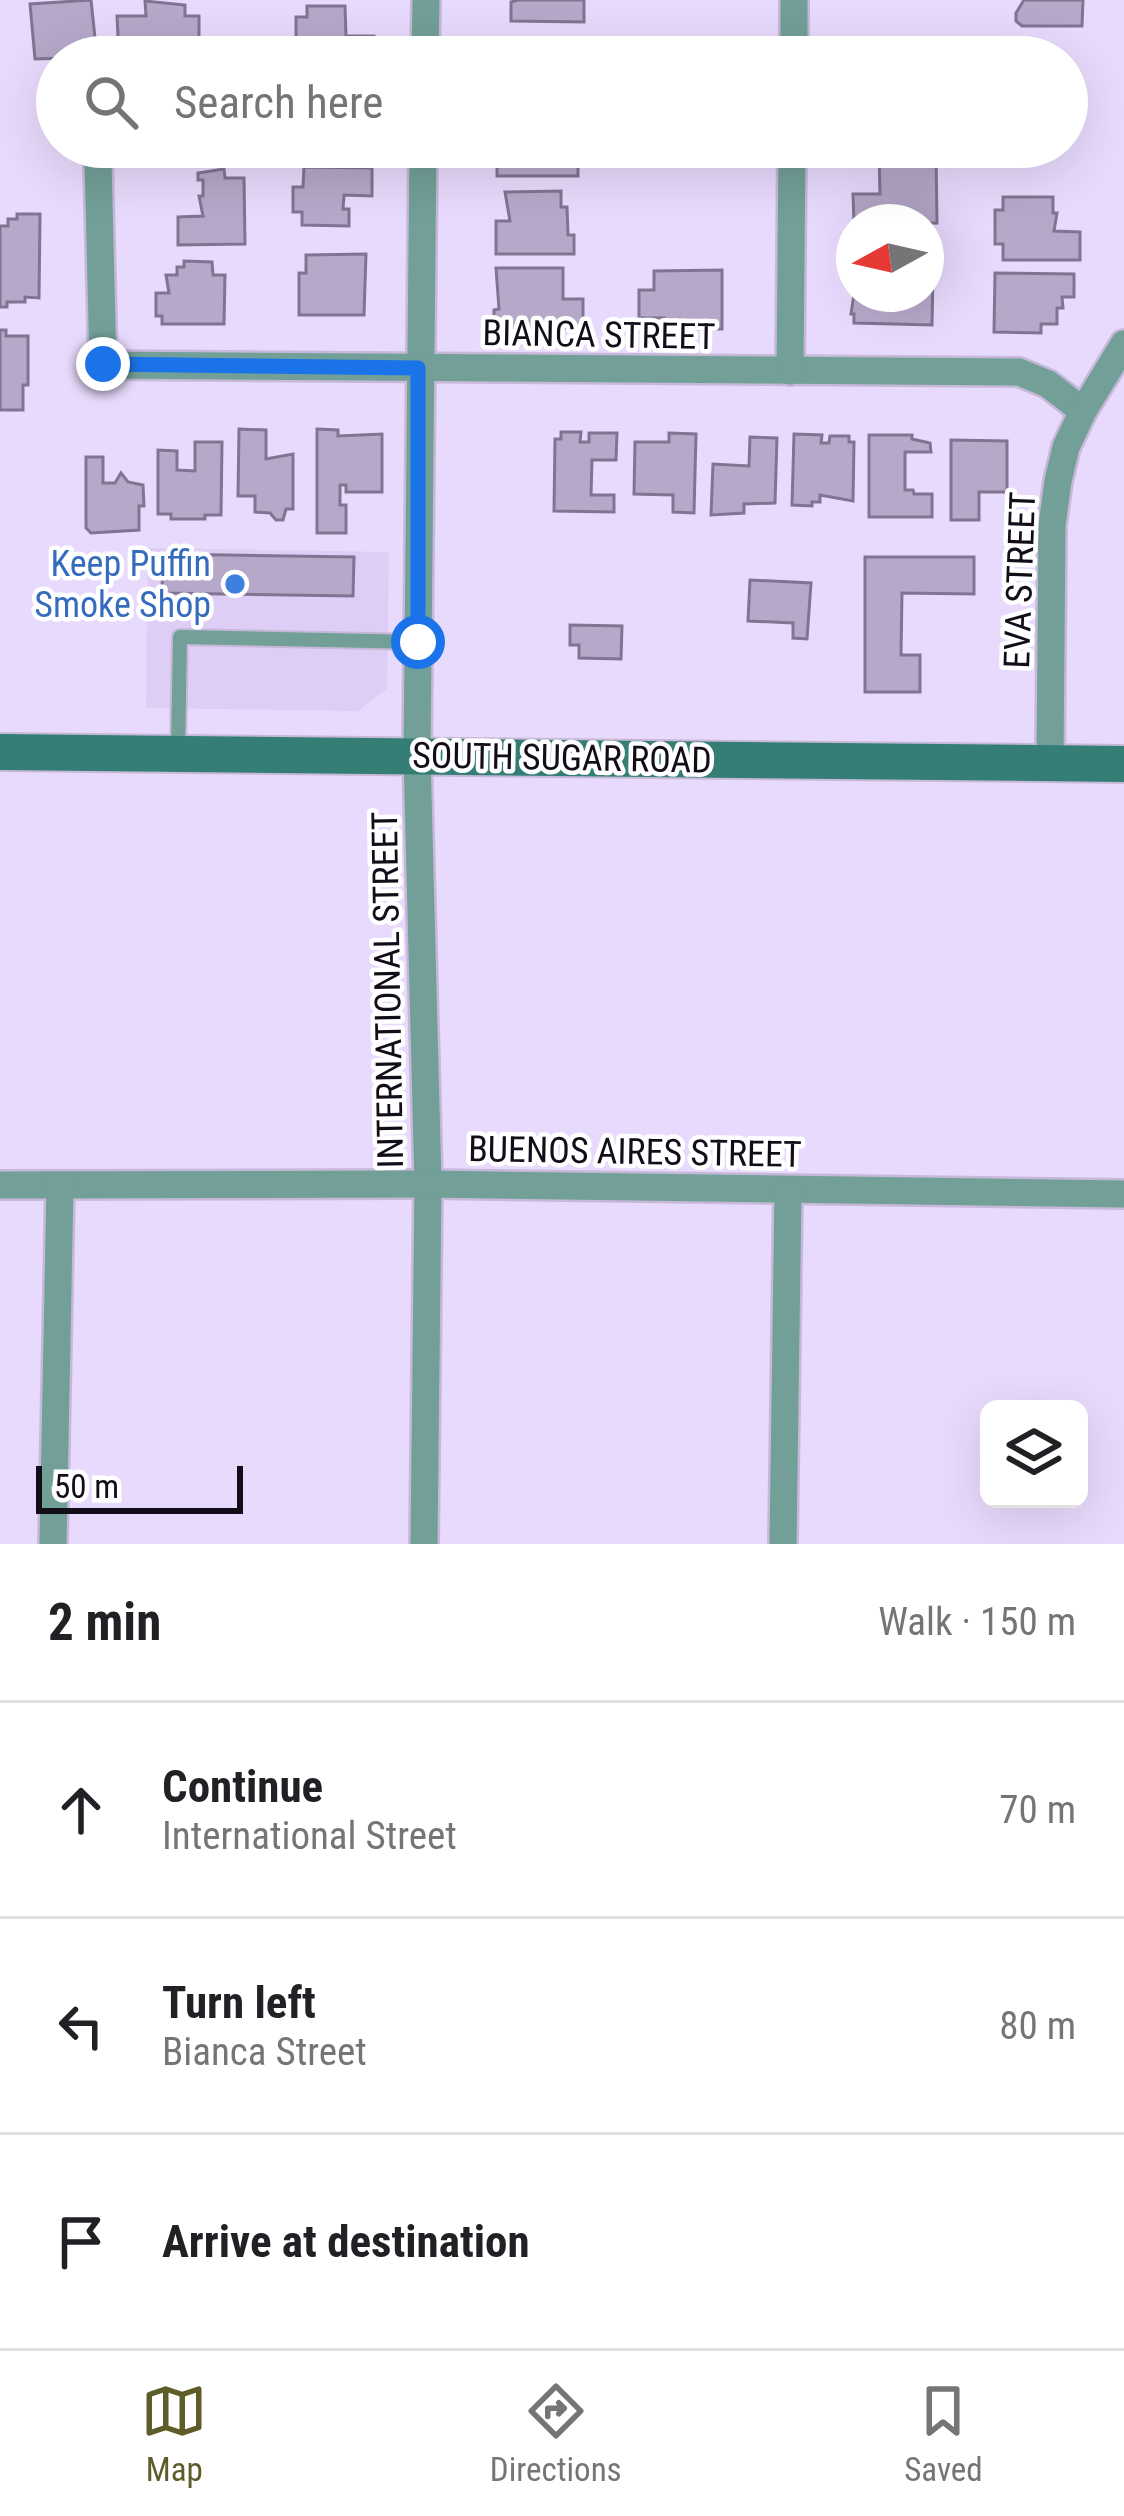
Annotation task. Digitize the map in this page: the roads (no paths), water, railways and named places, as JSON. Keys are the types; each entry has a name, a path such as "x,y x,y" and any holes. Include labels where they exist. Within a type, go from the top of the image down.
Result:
{"main road":[{"name":"SOUTH SUGAR ROAD","path":"0,752 1124,764"}],"street":[{"path":"425,36 426,0"},
{"path":"794,0 794,36"},
{"name":"BIANCA STREET","path":"98,168 103,364 1019,372 1048,384 1083,411"},
{"name":"INTERNATIONAL STREET","path":"423,168 417,755 428,1184 424,1544"},
{"path":"790,371 793,168"},
{"name":"EVA STREET","path":"1050,762 1052,525 1066,447 1124,344"},
{"name":"BUENOS AIRES STREET","path":"0,1185 428,1184 1124,1193"},
{"path":"53,1544 59,1186"},
{"path":"783,1544 788,1190"}],"lane":[{"path":"177,754 180,638 418,642"}],"place":[{"name":"Keep Puffin Smoke Shop","path":"235,584"}]}
